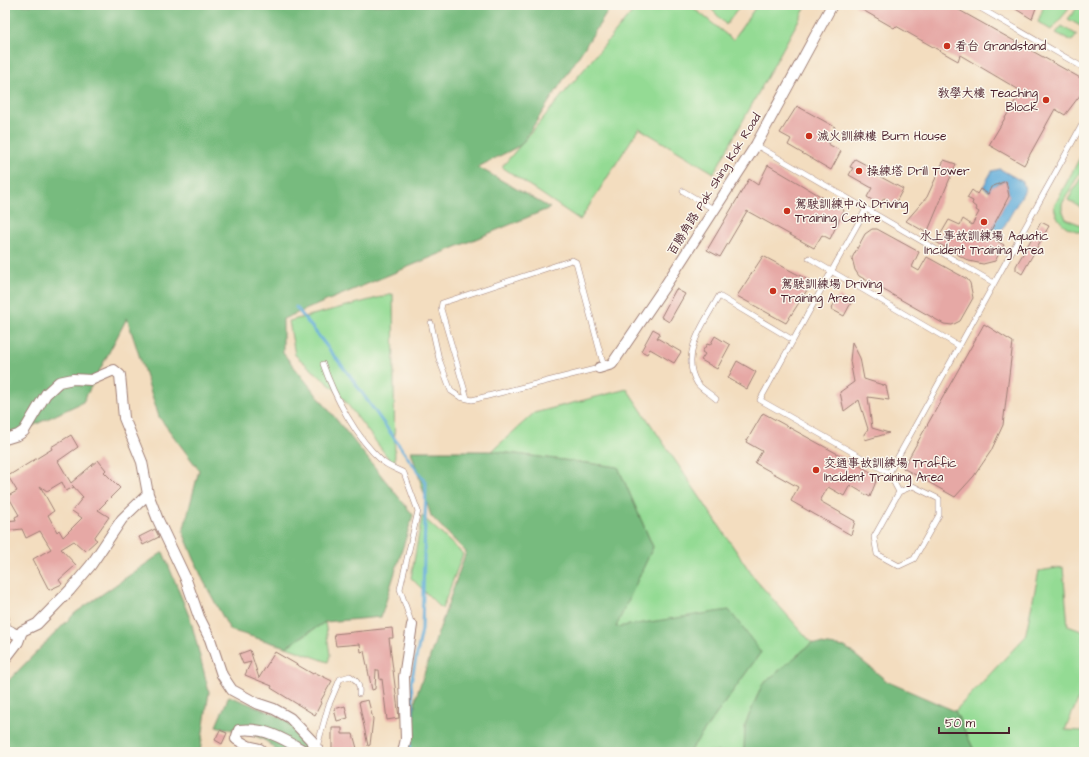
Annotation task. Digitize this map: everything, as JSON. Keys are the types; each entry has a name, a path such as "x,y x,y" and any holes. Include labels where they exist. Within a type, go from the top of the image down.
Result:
{"street":[{"name":"百勝角路 Pak Shing Kok Road","path":"601,368 612,364 756,145 832,5"},
{"path":"5,439 18,435 24,431 46,394 59,382 73,379 92,380 114,370 120,374 124,417 142,462 148,494 158,520 185,576 226,683 232,690 256,703 274,709 290,718 318,750"},
{"path":"5,659 18,642 19,635 22,631 37,624 70,590 91,565 122,519 148,494"},
{"path":"403,752 406,739 404,677 412,624"},
{"path":"5,631 7,630 19,635"},
{"path":"262,752 260,749 248,746 236,739 239,730 257,729 277,735 306,752"}],"lane":[{"path":"975,5 1084,68"},
{"path":"889,473 1084,121"},
{"path":"756,145 994,283"},
{"path":"683,191 714,210"},
{"path":"866,209 760,400 889,473 899,492"},
{"path":"809,258 959,346"},
{"path":"467,398 440,309 442,303 572,260 576,262 601,368"},
{"path":"716,399 698,384 690,366 693,344 719,296 793,340"},
{"path":"431,323 439,359 451,392 467,398"},
{"path":"323,364 331,386 356,430 382,462 404,472 410,485 418,510 400,589 412,624"},
{"name":"百勝角路 Pak Shing Kok Road","path":"467,398 472,400 601,368"},
{"path":"913,486 939,499 938,515 914,560 899,566 877,554 874,537 899,492 913,486"},
{"path":"6,610 8,627 19,635"},
{"path":"318,750 328,707 340,679 350,676 357,680 359,694"}],"green space":[{"path":"5,5 612,5 521,145 478,167 550,208 283,319 283,353 413,515 381,617 325,622 286,647 230,630 203,580 183,532 199,470 159,417 127,318 83,402 5,439"},
{"path":"638,5 690,5 733,40 757,5 807,5 714,173 639,128 580,220 502,167"},
{"path":"708,5 741,5 726,25"},
{"path":"1044,5 1063,5 1069,9 1051,30 1038,22"},
{"path":"1074,5 1084,5 1084,28 1068,19 1078,7"},
{"path":"1062,26 1077,35 1072,41 1056,33"},
{"path":"1084,150 1084,165 1062,204 1062,209 1066,219 1084,226 1084,233 1073,230 1064,225 1055,212 1054,206"},
{"path":"1084,172 1084,209 1068,200"},
{"path":"393,294 395,467 339,393 295,355 289,321"},
{"path":"627,389 755,579 812,643 762,685 745,725 744,752 689,752 761,652 615,627 653,547 618,467 492,451 534,413"},
{"path":"411,451 492,451 618,467 653,547 616,627 729,610 761,652 689,752 409,752 416,697 466,552 431,516"},
{"path":"422,516 463,554 442,609 411,578"},
{"path":"163,552 191,621 209,692 200,752 5,752 5,684 75,613"},
{"path":"1063,567 1068,626 1084,632 1084,686 1065,730 1084,731 1084,752 975,752 955,711 1025,637 1039,571"},
{"path":"325,622 330,655 328,662 286,647"},
{"path":"812,643 845,647 888,682 955,711 975,752 744,752 745,725 762,685"},
{"path":"229,696 272,713 292,724 311,752 277,752 272,746 258,737 216,726"}],"water":[{"path":"1000,169 1023,182 1025,190 999,235 991,230 1009,196 1006,181 998,183 989,191 983,187 992,171"}],"building":[{"name":"教學大樓 Teaching Block","path":"854,5 950,5 1084,80 1084,90 1065,115 1055,109 1024,165 989,145 1021,91 960,55 958,61 896,26 894,28"},
{"path":"1009,5 1037,5 1032,19"},
{"name":"滅火訓練樓 Burn House","path":"797,106 835,127 828,144 841,151 831,170 788,145 791,139 780,133"},
{"path":"855,159 870,167 868,170 903,189 895,204 884,198 880,205 867,197 872,188 849,175 853,168 850,167"},
{"path":"944,160 956,164 927,233 906,221 927,197"},
{"name":"駕駛訓練中心 Driving Training Centre","path":"768,165 844,210 830,239 822,235 814,248 747,211 720,257 707,250 749,179 758,185"},
{"name":"水上事故訓練場 Aquatic Incident Training Area","path":"1006,181 1009,196 988,236 1004,245 995,261 983,264 969,261 936,242 949,220 960,225 963,219 972,225 979,212 972,204 973,201 967,198 972,190 977,194 980,189 988,194 991,187"},
{"path":"1041,222 1049,226 1022,274 1016,270 1016,266"},
{"path":"872,229 877,229 919,252 912,267 919,271 927,257 967,279 970,283 973,298 960,321 952,325 944,324 859,276 855,270 852,258 865,234"},
{"name":"駕駛訓練場 Driving Training Area","path":"763,256 810,281 809,287 786,323 737,296"},
{"path":"676,289 685,294 669,322 661,317"},
{"path":"839,296 851,303 844,316 831,309"},
{"path":"984,324 1013,342 1003,425 991,451 974,476 955,497 903,468"},
{"path":"653,329 660,333 657,338 681,352 674,363 650,349 647,354 641,351"},
{"path":"715,336 730,345 717,369 701,360 705,354 702,352 707,344 710,345"},
{"path":"852,342 860,358 864,379 886,386 889,400 868,397 872,428 889,433 865,440 864,434 868,429 859,400 844,411 840,392 854,382 850,361"},
{"path":"737,361 756,372 747,389 728,378"},
{"name":"交通事故訓練場 Traffic Incident Training Area","path":"763,413 878,476 870,497 850,485 844,496 828,487 820,501 855,521 851,535 791,501 798,487 755,463 762,451 746,442"},
{"path":"71,435 78,447 58,461 71,483 98,460 106,470 104,472 120,488 98,510 109,517 94,538 97,540 85,551 74,541 61,549 76,565 59,580 62,584 49,590 33,559 51,549 40,531 26,538 22,529 5,531 5,521 16,520 15,517 19,515 8,496 17,491 8,476 52,449 51,447","holes":["62,482 66,491 74,487 83,497 72,511 82,518 63,537 59,530 57,532 48,515 54,511 40,486 47,491"]},
{"path":"155,529 159,537 143,545 139,537"},
{"path":"392,628 393,638 389,638 399,718 387,720 382,679 380,680 379,670 376,670 375,689 372,690 364,651 361,652 360,644 336,646 334,634"},
{"path":"250,650 259,678 275,652 313,674 314,672 332,681 320,702 321,703 315,715 271,688 272,686 245,675 251,662 243,664 239,654"},
{"path":"368,700 373,719 370,745 368,746 359,702"},
{"path":"345,706 348,718 337,721 334,709"},
{"path":"332,728 342,728 342,734 353,734 358,752 332,752"},
{"path":"220,730 227,733 222,744 215,740"}],"waterway":[{"path":"296,307 350,376 426,483 422,630 411,682 413,706 411,735"},
{"path":"409,752 410,742"}],"place":[{"name":"看台 Grandstand","path":"947,46"},
{"name":"教學大樓 Teaching Block","path":"1046,100"},
{"name":"滅火訓練樓 Burn House","path":"809,136"},
{"name":"操練塔 Drill Tower","path":"859,171"},
{"name":"駕駛訓練中心 Driving Training Centre","path":"787,211"},
{"name":"水上事故訓練場 Aquatic Incident Training Area","path":"984,222"},
{"name":"駕駛訓練場 Driving Training Area","path":"773,291"},
{"name":"交通事故訓練場 Traffic Incident Training Area","path":"816,470"}]}
